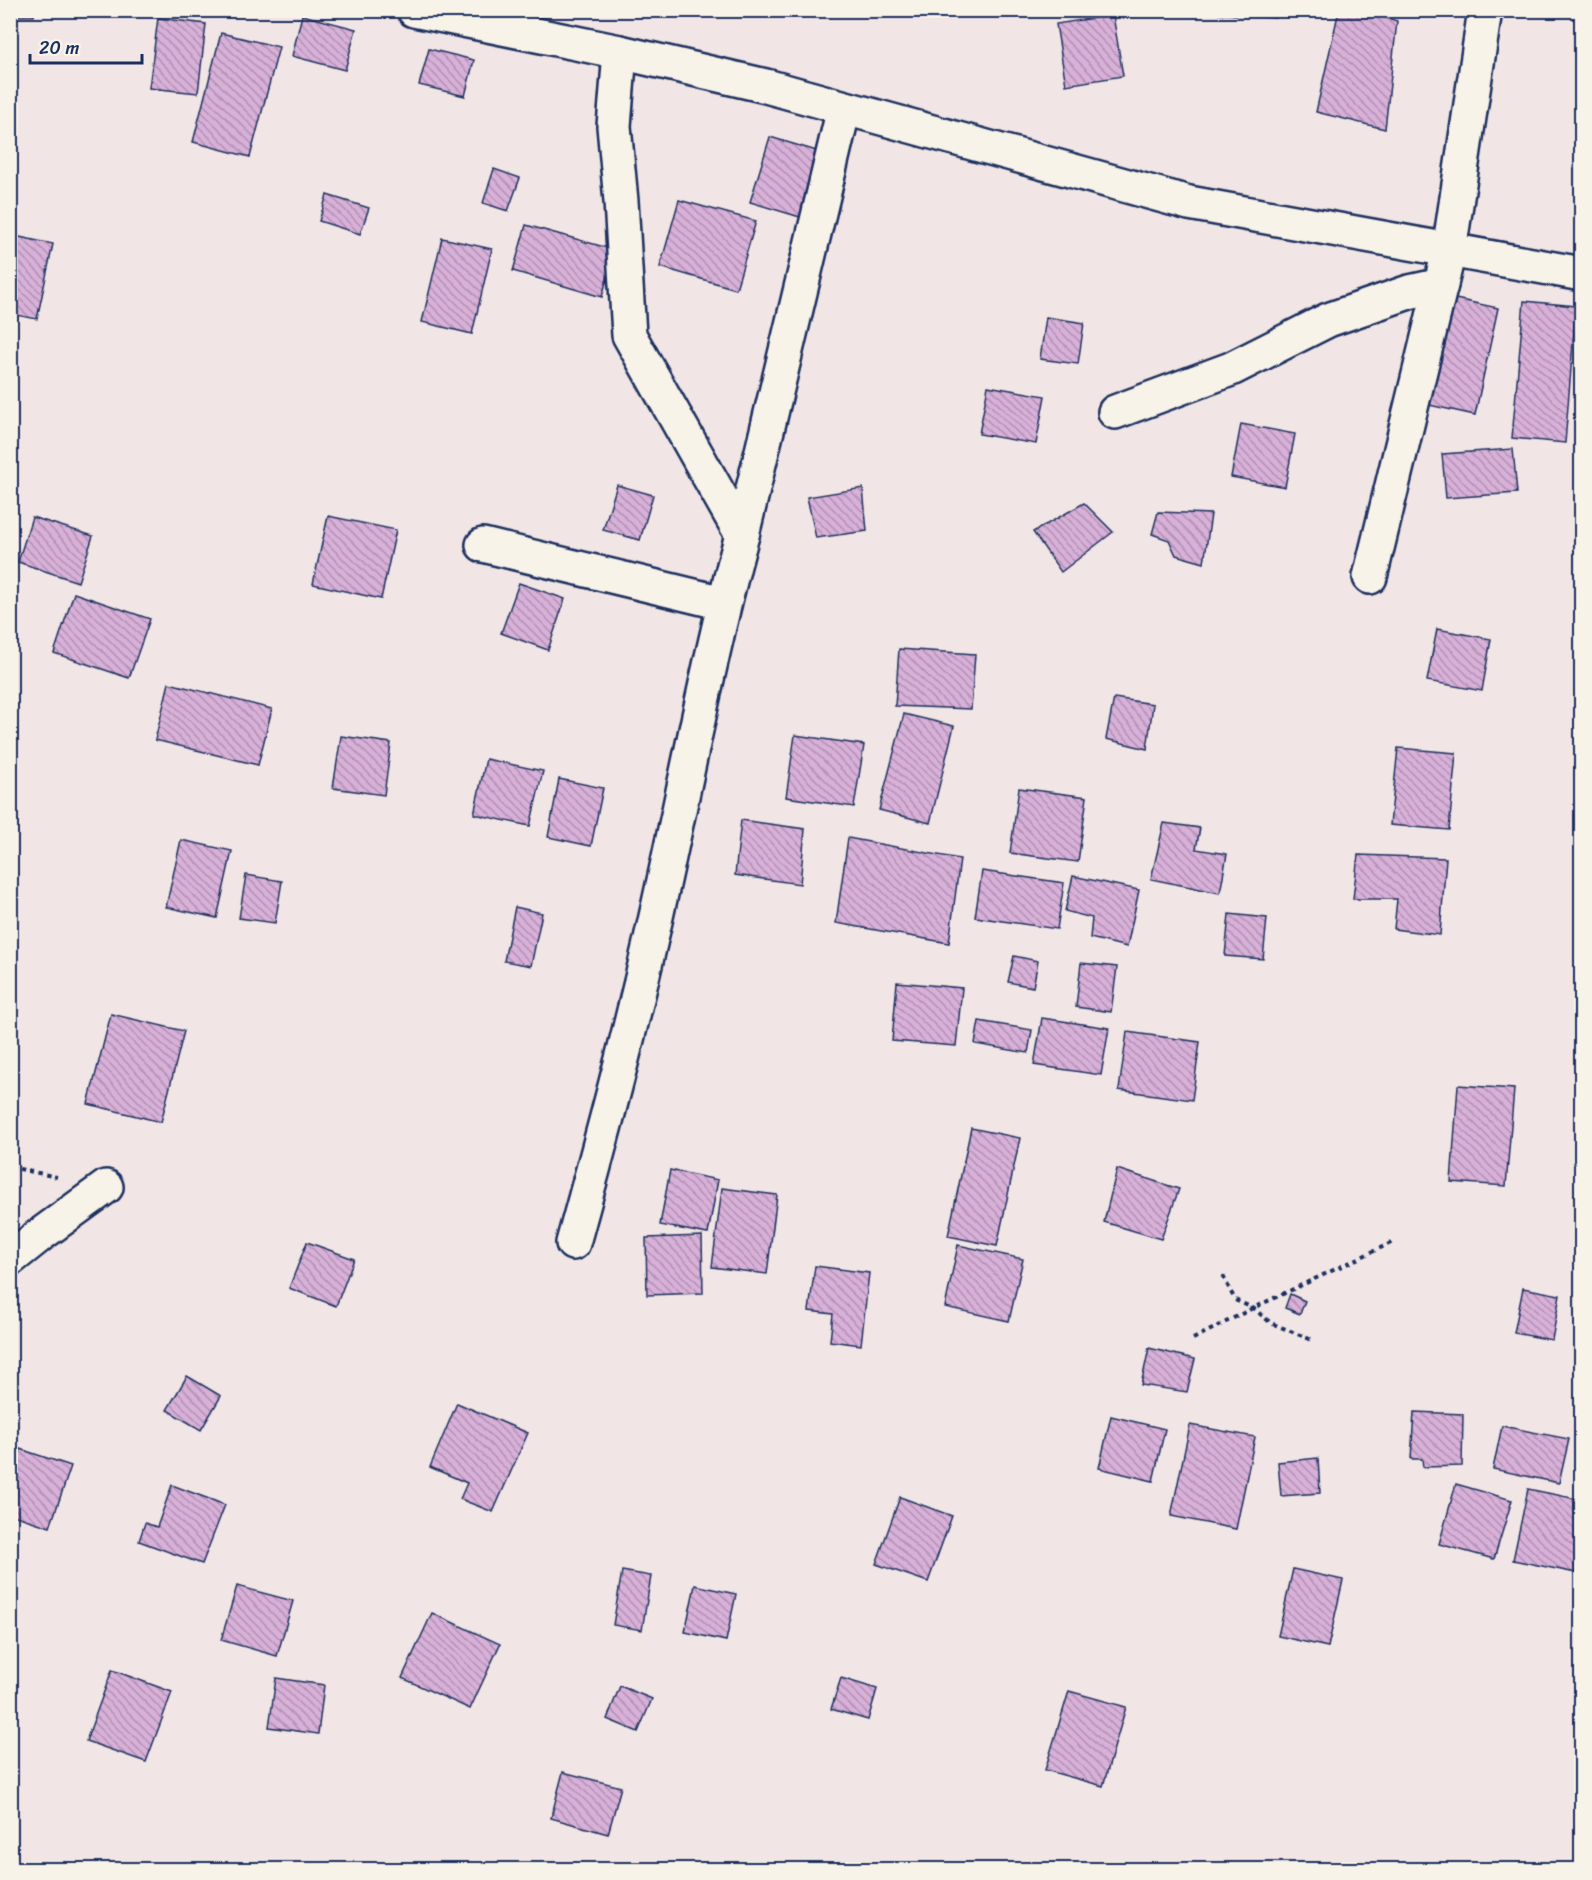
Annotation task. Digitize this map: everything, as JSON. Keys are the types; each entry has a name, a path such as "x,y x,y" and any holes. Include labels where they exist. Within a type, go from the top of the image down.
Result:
{"street":[{"path":"414,10 620,52 766,86 1189,203 1581,274"},
{"path":"1370,577 1449,251 1485,10"},
{"path":"620,52 614,126 629,334 742,535"},
{"path":"573,1243 651,941 723,603 742,535 844,108"},
{"path":"1115,412 1231,369 1328,320 1409,292 1441,285"},
{"path":"483,545 723,603"},
{"path":"10,1259 106,1187"}],"path":[{"path":"1194,1339 1394,1242"},
{"path":"1223,1276 1235,1300 1254,1308 1271,1323 1312,1341"}],"building":[{"path":"10,10 34,10 34,16 10,16"},
{"path":"1215,10 1276,10 1276,18 1215,13"},
{"path":"1339,10 1365,10 1397,21 1385,129 1316,112"},
{"path":"302,15 356,29 345,70 292,56"},
{"path":"1113,15 1123,76 1066,85 1056,24"},
{"path":"158,18 206,24 198,93 149,88"},
{"path":"221,33 279,47 250,157 193,142"},
{"path":"429,49 474,60 465,96 419,85"},
{"path":"770,137 820,152 800,217 750,202"},
{"path":"494,169 520,178 508,211 483,203"},
{"path":"327,195 369,208 360,234 319,221"},
{"path":"679,200 756,221 736,289 660,267"},
{"path":"526,225 615,250 602,297 513,271"},
{"path":"10,235 53,244 37,319 10,314"},
{"path":"442,238 492,249 472,334 422,322"},
{"path":"1451,298 1498,308 1475,415 1429,405"},
{"path":"1524,301 1576,306 1565,443 1512,438"},
{"path":"1046,317 1084,323 1078,364 1040,359"},
{"path":"988,386 1045,396 1036,444 979,434"},
{"path":"1241,424 1295,434 1285,487 1231,477"},
{"path":"1513,449 1517,493 1446,498 1442,454"},
{"path":"617,485 653,495 640,540 603,530"},
{"path":"863,488 867,531 816,538 807,497"},
{"path":"1084,503 1113,532 1061,572 1033,532"},
{"path":"1158,512 1211,514 1204,563 1176,555 1169,540 1152,534"},
{"path":"328,516 396,530 381,599 313,584"},
{"path":"32,517 93,536 78,582 18,562"},
{"path":"519,583 565,599 548,650 501,633"},
{"path":"74,593 150,619 129,678 54,653"},
{"path":"1437,629 1491,639 1482,691 1427,681"},
{"path":"899,649 975,654 971,709 895,706"},
{"path":"169,683 272,709 258,765 155,740"},
{"path":"1114,698 1153,704 1147,749 1106,739"},
{"path":"904,714 954,726 930,823 879,810"},
{"path":"795,735 864,745 854,807 786,797"},
{"path":"341,736 391,743 384,795 333,788"},
{"path":"1398,748 1456,753 1449,830 1390,825"},
{"path":"486,759 543,771 530,826 474,814"},
{"path":"559,779 603,788 591,846 548,837"},
{"path":"1019,788 1087,797 1078,862 1010,853"},
{"path":"741,820 805,829 800,884 735,875"},
{"path":"1164,823 1200,828 1196,849 1227,854 1220,893 1151,879"},
{"path":"848,838 960,859 949,943 836,923"},
{"path":"181,840 232,851 217,918 166,907"},
{"path":"1358,855 1446,858 1440,935 1394,929 1397,899 1353,899"},
{"path":"982,871 1064,883 1057,929 975,917"},
{"path":"246,875 282,881 275,923 239,918"},
{"path":"1073,876 1139,890 1127,947 1090,938 1092,918 1065,911"},
{"path":"515,907 542,913 531,966 504,961"},
{"path":"1229,914 1267,918 1263,959 1225,956"},
{"path":"1014,956 1038,961 1033,987 1008,982"},
{"path":"1081,963 1117,967 1111,1012 1076,1007"},
{"path":"897,982 962,988 956,1046 892,1041"},
{"path":"111,1014 184,1031 161,1122 88,1104"},
{"path":"1042,1018 1109,1028 1101,1075 1034,1065"},
{"path":"979,1021 1032,1030 1028,1053 975,1044"},
{"path":"1127,1032 1200,1042 1192,1100 1119,1090"},
{"path":"1458,1085 1514,1089 1506,1186 1451,1182"},
{"path":"971,1128 1020,1138 997,1246 948,1236"},
{"path":"1117,1169 1179,1189 1161,1239 1104,1222"},
{"path":"670,1170 718,1180 708,1234 660,1225"},
{"path":"722,1188 777,1195 767,1274 712,1267"},
{"path":"702,1236 703,1293 647,1295 646,1238"},
{"path":"307,1242 354,1259 336,1306 289,1288"},
{"path":"958,1245 1023,1259 1009,1321 945,1307"},
{"path":"815,1266 869,1273 861,1345 830,1341 833,1314 809,1311"},
{"path":"1523,1288 1560,1295 1552,1340 1514,1333"},
{"path":"1290,1294 1305,1301 1300,1314 1285,1308"},
{"path":"1149,1348 1195,1359 1187,1392 1141,1385"},
{"path":"187,1376 221,1396 201,1430 167,1410"},
{"path":"457,1403 528,1433 493,1512 460,1499 467,1483 430,1467"},
{"path":"1414,1412 1463,1414 1462,1466 1423,1467 1422,1459 1411,1459"},
{"path":"1111,1416 1165,1429 1153,1481 1099,1468"},
{"path":"1190,1425 1255,1437 1236,1529 1171,1516"},
{"path":"1502,1426 1569,1439 1559,1483 1493,1469"},
{"path":"17,1448 71,1466 50,1527 10,1514 10,1468"},
{"path":"1318,1458 1320,1493 1281,1496 1278,1462"},
{"path":"1456,1484 1512,1500 1494,1559 1439,1544"},
{"path":"172,1485 225,1505 202,1564 139,1541 145,1523 157,1527"},
{"path":"1528,1489 1582,1500 1582,1546 1576,1573 1513,1560"},
{"path":"900,1497 952,1516 928,1582 876,1564"},
{"path":"1293,1569 1343,1580 1328,1647 1278,1636"},
{"path":"622,1571 651,1576 642,1630 613,1625"},
{"path":"695,1585 736,1594 726,1641 685,1632"},
{"path":"237,1586 293,1601 277,1656 221,1640"},
{"path":"432,1613 500,1644 470,1709 402,1678"},
{"path":"112,1670 172,1692 146,1762 86,1741"},
{"path":"276,1678 324,1685 318,1734 269,1727"},
{"path":"841,1678 877,1689 868,1720 831,1709"},
{"path":"620,1686 652,1699 638,1732 607,1719"},
{"path":"1069,1691 1126,1707 1103,1786 1045,1770"},
{"path":"563,1772 621,1787 608,1834 551,1818"}]}
